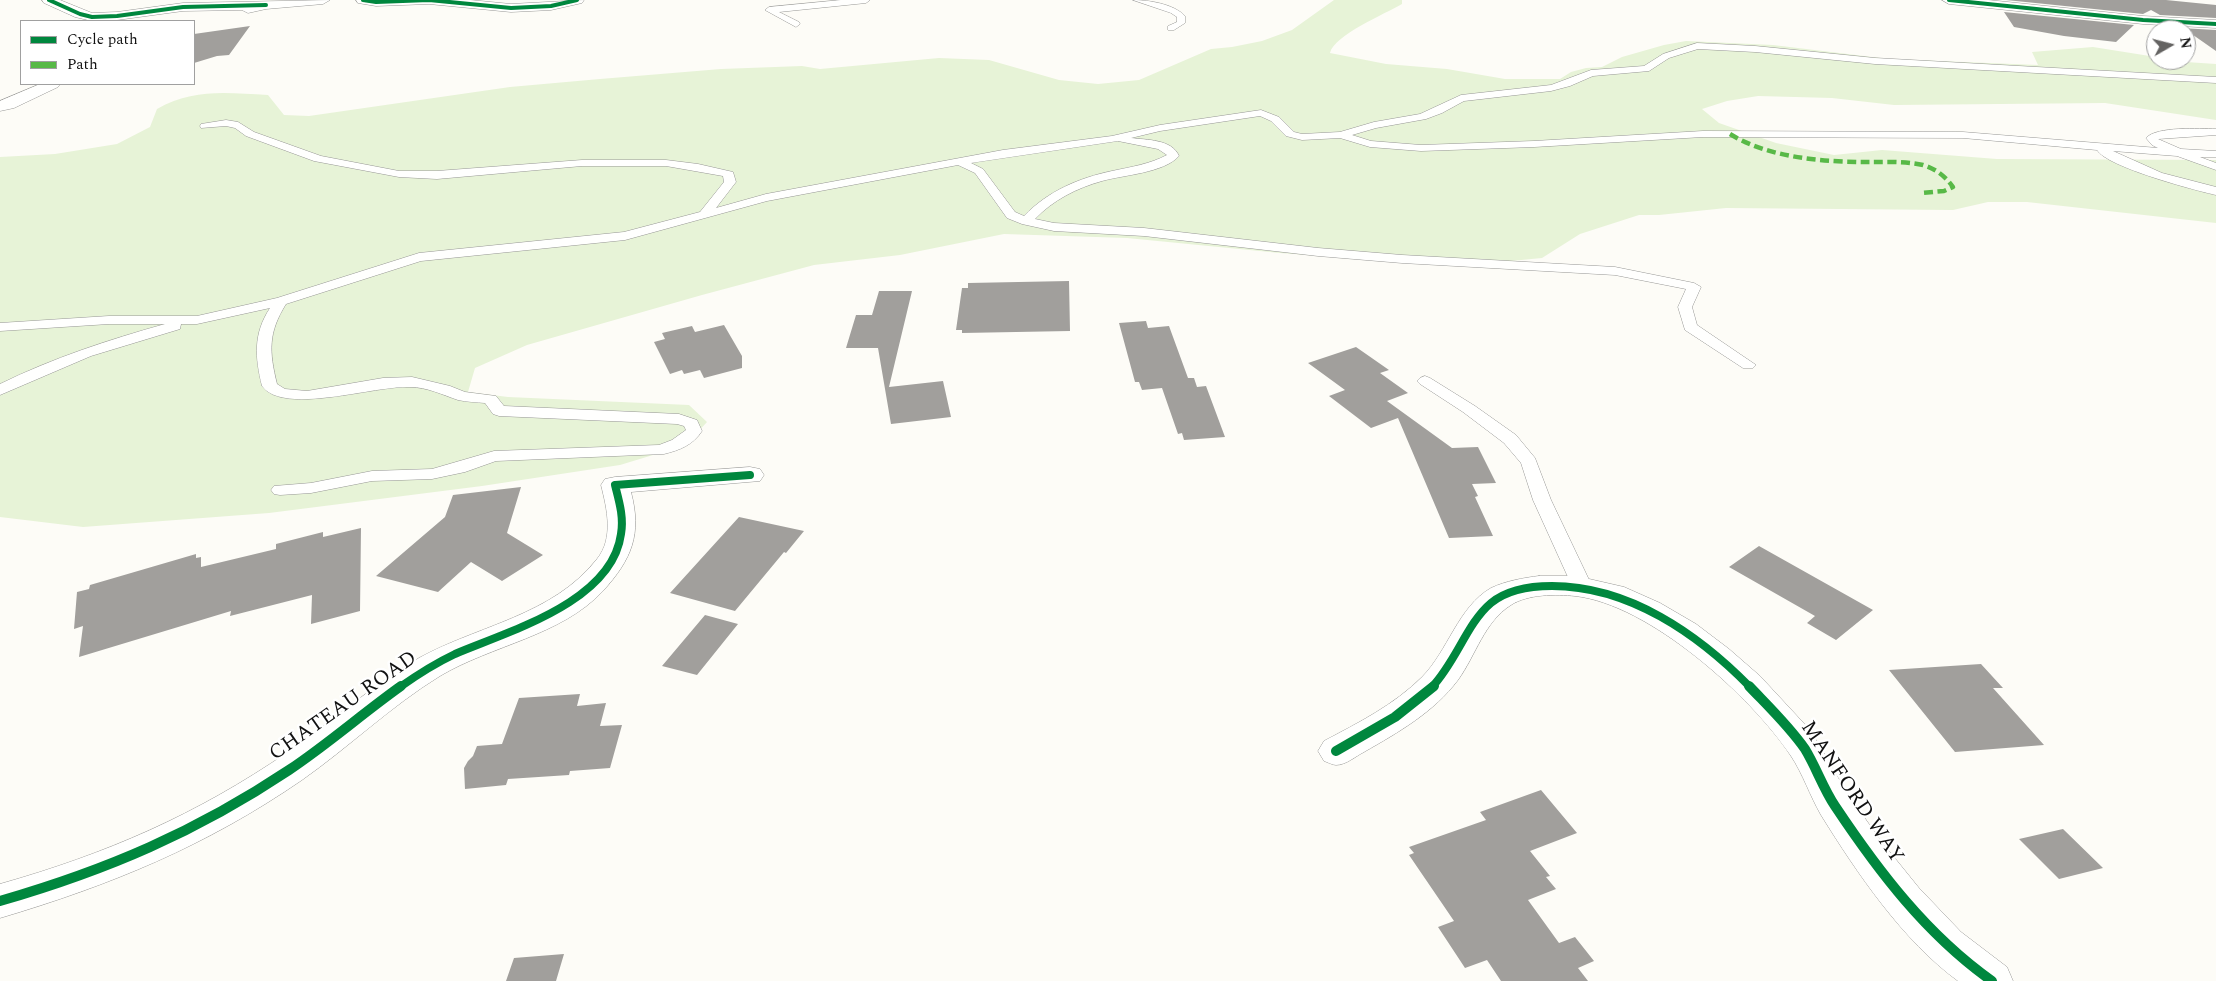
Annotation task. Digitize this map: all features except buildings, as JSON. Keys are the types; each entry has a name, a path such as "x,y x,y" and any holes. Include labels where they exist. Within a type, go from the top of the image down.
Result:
{"street":[{"path":"49,0 80,14 92,17 116,16 183,7 266,5 323,0"},
{"path":"363,0 376,2 430,0 511,8 551,6 577,0"},
{"path":"1949,0 2143,20 2216,24"},
{"path":"203,20 266,5"},
{"path":"0,106 8,105 50,85"},
{"name":"CHATEAU ROAD","path":"0,900 70,881 131,858 186,832 243,800 329,741 409,680 445,659 529,626 564,607 590,586 609,564 620,542 623,519 615,485 750,475"},
{"name":"MANFORD WAY","path":"1336,751 1400,715 1440,679 1484,609 1500,597 1523,588 1542,586 1582,586 1617,595 1640,604 1688,635 1734,670 1765,700 1806,751 1832,802 1881,872 1939,938 1992,981"}],"lane":[{"path":"796,24 769,10 866,0"},
{"path":"1138,0 1174,11 1180,16 1181,23 1171,28"},
{"path":"0,390 27,376 83,354 197,320 281,300 419,257 625,236 766,198 1012,151 1112,139 1160,128 1261,113 1275,119 1290,134 1302,137 1341,135 1374,125 1422,117 1467,97 1551,88 1566,84 1591,73 1646,69 1666,56 1696,46 1755,49 1875,61 2042,69 2098,74 2118,73 2216,80"},
{"path":"205,126 226,123 238,125 250,134 318,159 399,174 437,175 582,163 666,163 698,167 729,174 730,182 705,214"},
{"path":"2216,132 2159,134 2151,138 2156,144 2216,167"},
{"path":"1341,135 1370,144 1421,148 1525,145 1703,134 2007,137 2098,148 2216,154"},
{"path":"1026,221 1034,211 1055,196 1081,183 1143,169 1164,162 1173,156 1171,151 1161,146 1112,139"},
{"path":"2098,148 2137,168 2168,180 2216,191"},
{"path":"959,161 979,172 1011,215 1026,221 1054,227 1230,241 1318,252 1615,271 1694,287 1685,307 1690,327 1748,365"},
{"path":"280,490 311,488 372,476 432,474 459,468 494,456 659,450 676,446 688,439 694,431 691,423 680,419 499,411 490,399 462,396 444,389 412,382 383,383 306,396 281,392 270,386 263,360 263,337 281,300"},
{"path":"0,327 109,320 197,320"},
{"path":"1425,381 1469,409 1510,439 1529,462 1542,500 1582,586"}],"green space":[{"path":"1334,0 1402,0 1402,4 1350,32 1334,46 1330,53 1386,64 1447,69 1505,79 1560,79 1571,72 1586,68 1602,67 1622,57 1686,41 1773,45 1889,59 2038,65 2032,52 2093,47 2146,55 2146,70 2196,70 2196,63 2216,64 2216,120 2105,103 1894,105 1832,98 1758,96 1727,101 1702,109 1719,123 1776,143 1834,155 1882,150 1997,159 2216,160 2216,223 2027,202 1988,202 1953,210 1726,208 1659,215 1639,215 1580,234 1542,258 1459,266 1280,253 1127,238 1004,234 900,255 814,265 527,345 475,368 468,392 508,397 689,405 707,422 686,445 620,465 482,486 269,513 83,527 0,517 0,157 55,154 117,144 150,127 157,109 184,98 211,93 268,95 284,115 309,116 510,87 721,69 802,66 820,69 939,58 989,60 1059,80 1098,84 1139,80 1211,49 1262,41 1292,30"}],"marked path":[{"path":"1730,134 1756,147 1790,155 1857,162 1896,162 1923,165 1935,169 1953,187 1944,191 1922,193"}],"cycle path":[{"path":"49,0 80,14 92,17 117,16 183,7 266,5"},
{"path":"363,0 376,2 429,0 511,8 551,6 577,0"},
{"path":"1949,0 2143,20 2216,24"},
{"path":"0,901 95,871 185,832 215,816 288,770 430,667 453,655 550,614 572,601 592,585 609,564 619,544 622,516 615,485 750,475"},
{"path":"1336,751 1395,717 1434,686 1452,664 1483,612 1500,597 1514,591 1539,586 1576,586 1613,595 1649,611 1684,632 1718,657 1748,685 1799,741 1834,804 1885,877 1925,924 1946,945 1992,981"}]}
